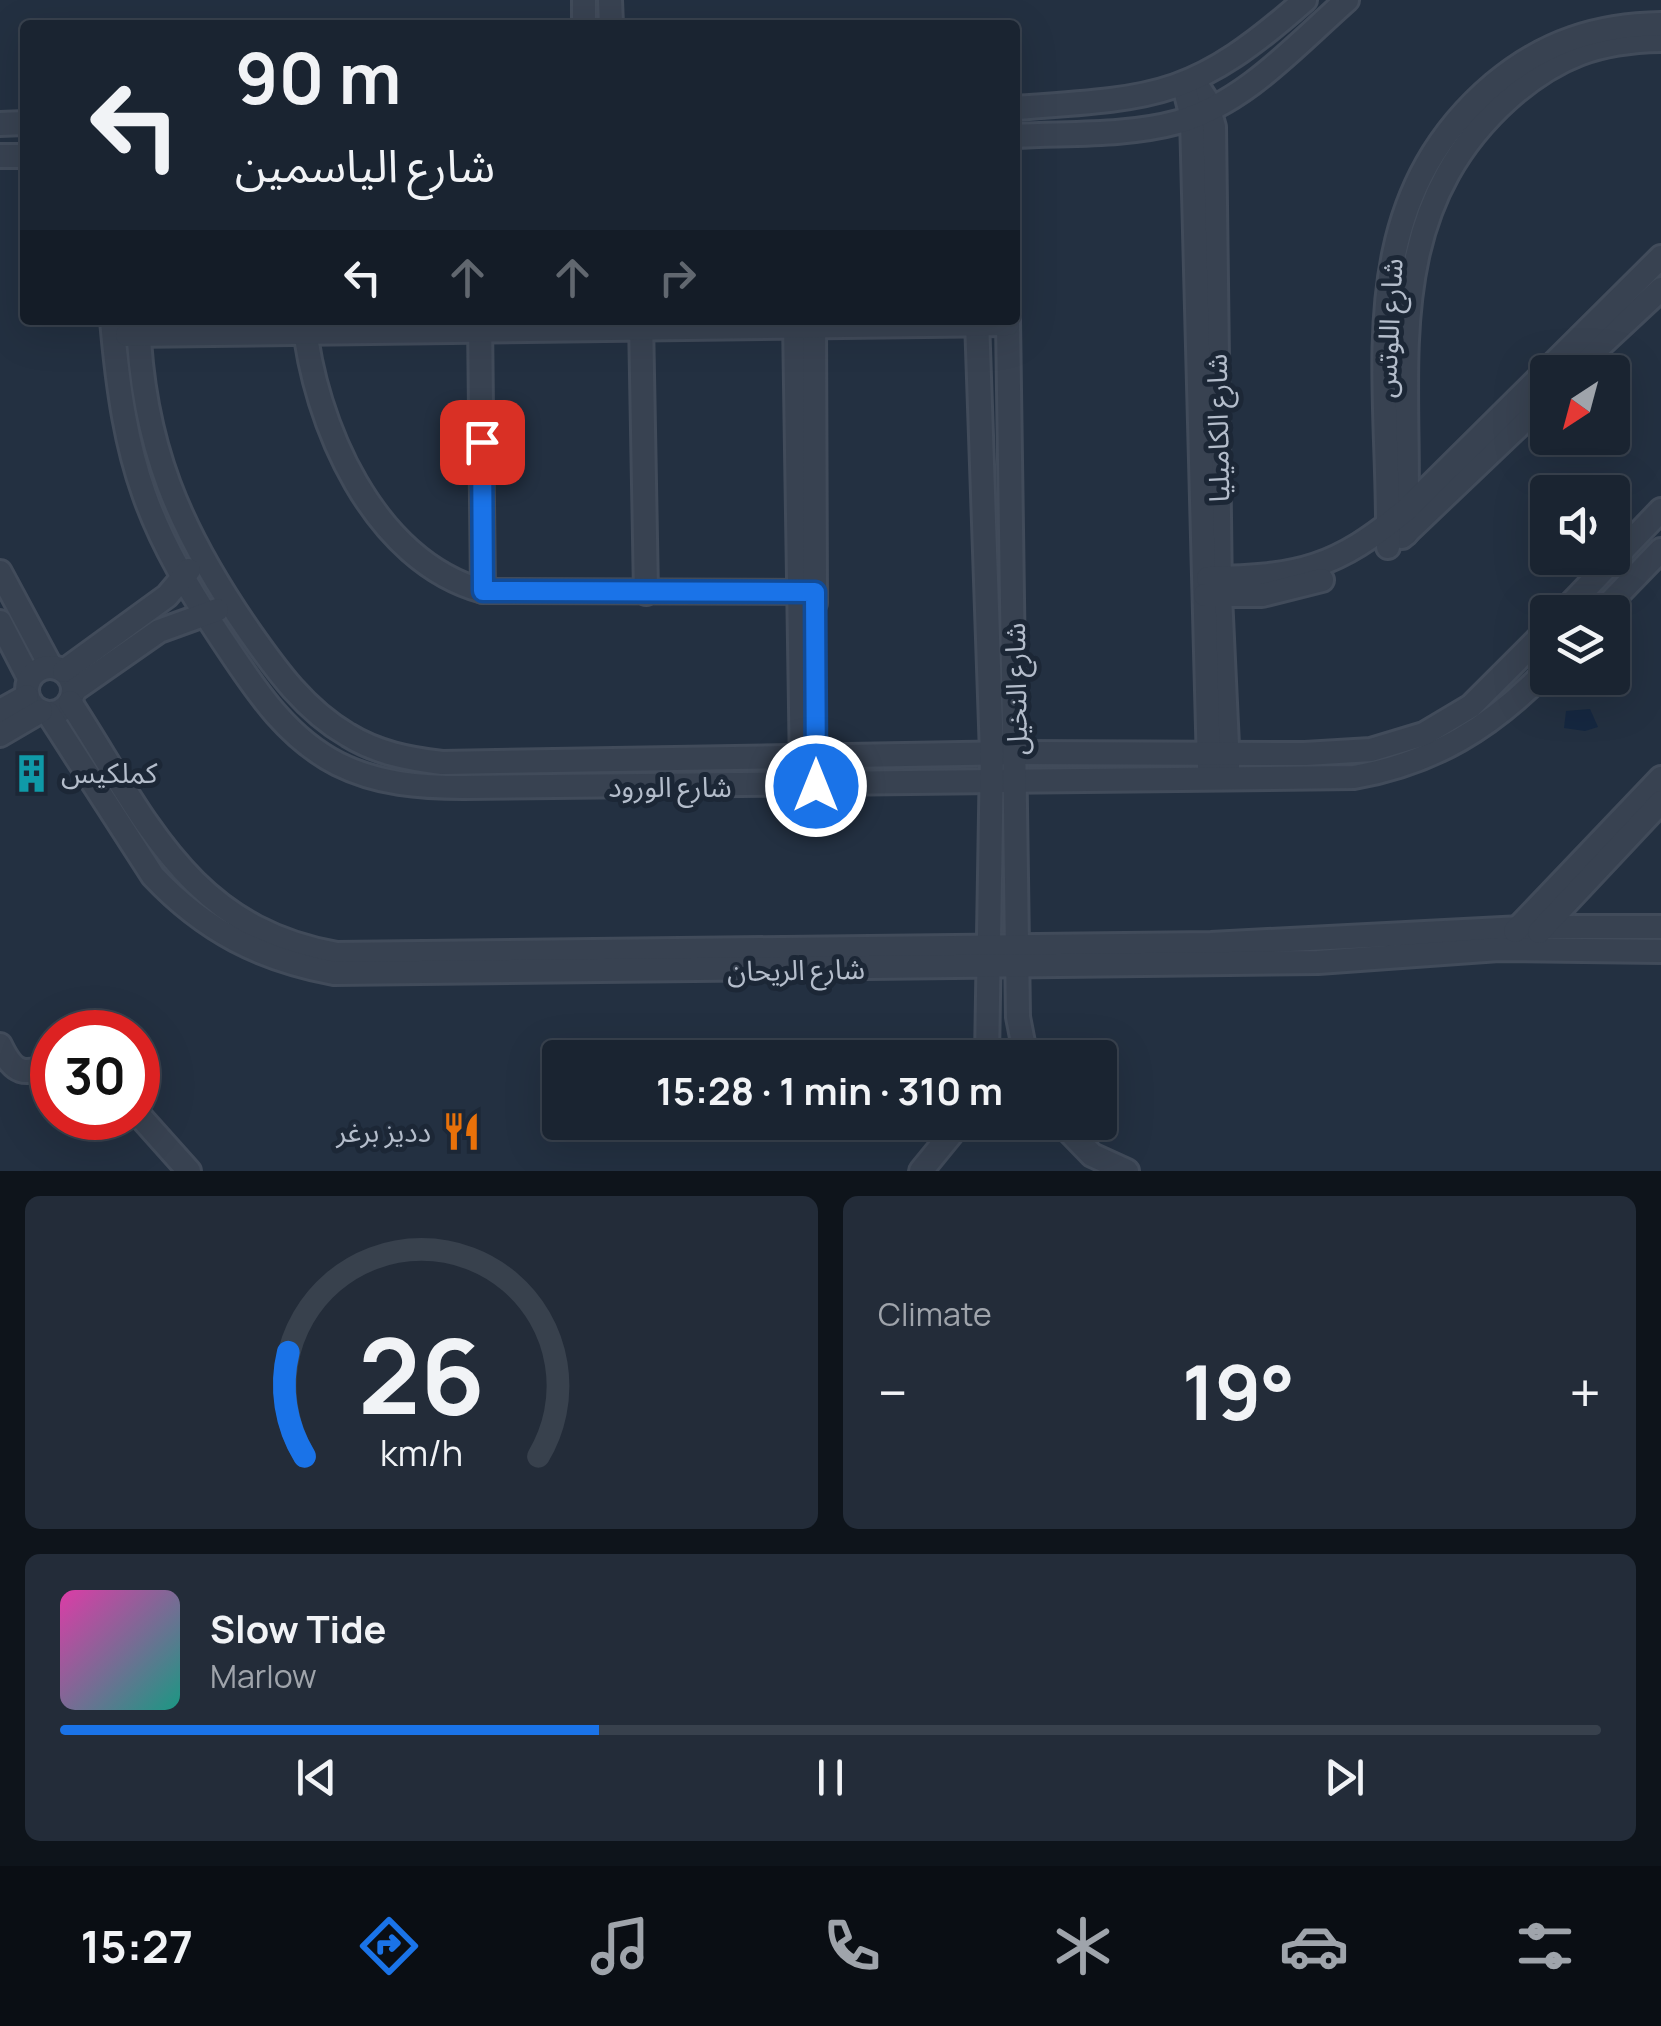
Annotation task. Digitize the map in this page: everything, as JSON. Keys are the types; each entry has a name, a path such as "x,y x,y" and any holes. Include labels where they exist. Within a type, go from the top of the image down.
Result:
{"street":[{"path":"1020,108 1139,99 1189,84 1244,54 1305,0"},
{"path":"1020,136 1154,127 1201,113 1241,92 1348,0"},
{"name":"شارع اللوتس","path":"1394,535 1383,354 1387,285 1402,218 1422,171 1458,118 1528,58 1584,32 1614,24 1661,24"},
{"name":"شارع اللوتس","path":"1394,535 1408,509 1405,351 1410,288 1424,225 1442,182 1476,132 1539,75 1589,48 1616,41 1661,40"},
{"name":"شارع الكاميليا","path":"1189,84 1201,113 1218,780"},
{"path":"1408,509 1658,275"},
{"path":"1587,355 1658,275"},
{"path":"112,328 480,325 483,591"},
{"path":"640,325 646,593"},
{"path":"805,325 809,786"},
{"name":"شارع النخيل","path":"977,325 992,754 988,1040"},
{"name":"شارع النخيل","path":"1008,325 1018,753 1018,1017 1022,1040"},
{"path":"305,326 324,417 361,491 416,553 466,586 483,591 807,592"},
{"name":"شارع الورود","path":"112,328 120,413 136,480 182,580 264,703 307,745 371,778 406,785 464,787 809,786 1303,778 1382,772 1436,754 1486,726 1530,685"},
{"name":"شارع الورود","path":"138,328 159,464 200,554 232,606 285,681 337,728 380,750 410,759 518,762 1018,753 1305,754 1372,750 1448,721 1485,694 1530,648"},
{"path":"1211,587 1297,588 1364,563 1530,414"},
{"path":"1630,543 1661,510"},
{"path":"0,735 157,604 182,580 200,554"},
{"path":"1617,595 1653,558"},
{"name":"شارع الريحان","path":"0,572 50,691 153,876 226,926 337,954 990,957 1499,950 1543,927 1633,940 1661,952"},
{"path":"1579,595 1599,575"},
{"path":"0,712 50,691 159,631 232,606"},
{"name":"شارع الريحان","path":"0,622 50,691"},
{"path":"1303,778 1305,754"},
{"path":"464,787 465,762"},
{"path":"518,762 519,787"},
{"path":"1520,939 1661,778"},
{"path":"1543,927 1661,802"},
{"name":"شارع الريحان","path":"1318,952 1520,939 1633,940 1661,927"},
{"path":"0,1045 9,1064 30,1074"},
{"path":"160,1139 189,1171"},
{"path":"921,1171 946,1140"},
{"path":"1077,1140 1092,1156 1127,1171"}],"water":[{"path":"1590,709 1598,727 1585,731 1564,728 1566,711"}],"place":[{"name":"كملكيس","path":"31,773"},
{"name":"دديز برغر","path":"461,1132"}],"route":[{"path":"482,442 483,591 815,592 816,786"}]}
